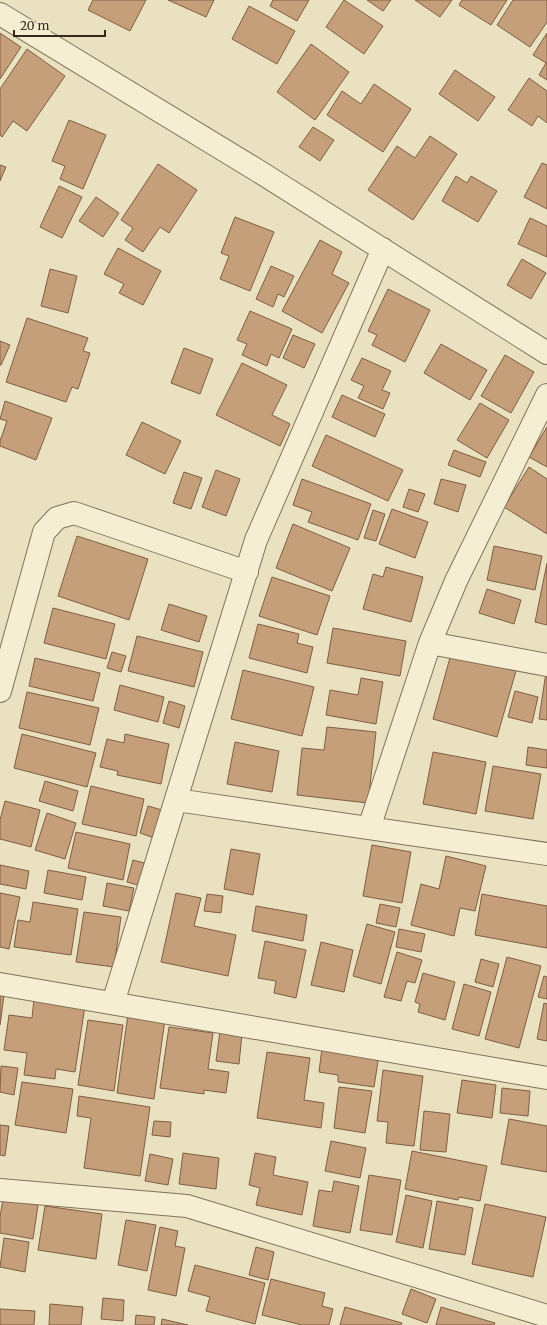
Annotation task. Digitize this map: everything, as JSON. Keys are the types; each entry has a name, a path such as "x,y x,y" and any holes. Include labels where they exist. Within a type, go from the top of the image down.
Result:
{"street":[{"path":"0,14 255,168 547,353"},
{"path":"113,1003 256,540 383,249"},
{"path":"369,828 430,643 456,581 547,395"},
{"path":"0,691 44,532 57,518 74,513 246,572"},
{"path":"430,643 547,665"},
{"path":"176,800 547,854"},
{"path":"0,984 547,1078"},
{"path":"0,1190 187,1206 547,1316"}],"building":[{"path":"93,0 146,0 130,31 88,10"},
{"path":"168,0 214,0 206,17"},
{"path":"273,0 309,0 297,21 270,6"},
{"path":"344,0 383,26 364,54 326,27"},
{"path":"367,0 391,0 383,11"},
{"path":"415,0 452,0 440,17"},
{"path":"462,0 507,0 491,25 459,5"},
{"path":"513,0 547,0 547,22 530,47 497,25"},
{"path":"249,6 295,31 277,64 232,39"},
{"path":"0,33 21,47 0,79"},
{"path":"547,33 547,80 539,75 546,63 533,55"},
{"path":"311,44 349,72 315,120 277,92"},
{"path":"27,49 65,76 27,131 13,121 2,137 0,135 0,89"},
{"path":"455,70 495,97 478,121 439,94"},
{"path":"529,78 547,91 547,123 538,116 532,126 508,110"},
{"path":"374,84 411,109 383,152 327,115 342,91 361,104"},
{"path":"69,120 106,135 83,189 60,179 65,166 52,161"},
{"path":"313,127 334,140 320,161 299,147"},
{"path":"430,136 457,154 413,220 368,190 397,146 415,158"},
{"path":"542,163 547,165 547,209 524,197"},
{"path":"158,164 197,190 169,233 160,227 143,252 125,240 133,228 121,220"},
{"path":"0,165 6,167 0,181"},
{"path":"456,176 467,183 471,176 497,191 478,222 442,201"},
{"path":"59,186 82,197 62,238 40,227"},
{"path":"96,197 119,213 103,237 79,221"},
{"path":"235,217 274,232 250,291 220,279 229,256 221,253"},
{"path":"530,218 547,226 547,257 518,244"},
{"path":"320,240 342,252 332,274 349,283 322,333 282,311"},
{"path":"118,248 161,271 143,305 119,293 124,284 104,274"},
{"path":"522,259 546,273 531,299 507,285"},
{"path":"271,266 294,276 284,297 278,294 273,307 256,299"},
{"path":"50,269 77,276 68,313 41,306"},
{"path":"388,289 430,310 405,362 372,345 377,335 368,331"},
{"path":"250,311 292,329 279,358 271,354 267,366 242,355 247,344 237,340"},
{"path":"27,318 88,338 83,351 90,353 78,389 72,387 66,402 6,382"},
{"path":"293,335 315,344 304,368 283,358"},
{"path":"0,341 10,345 1,365 0,365"},
{"path":"441,344 487,370 470,400 424,373"},
{"path":"184,348 213,359 200,394 171,383"},
{"path":"505,355 534,372 511,413 481,396"},
{"path":"362,358 391,371 382,390 390,393 383,409 358,398 364,386 351,380"},
{"path":"242,363 287,385 272,415 290,424 280,446 216,415"},
{"path":"342,395 385,414 375,437 332,417"},
{"path":"5,401 52,418 36,460 0,446 0,441 7,421 0,419"},
{"path":"480,403 509,420 487,458 457,440"},
{"path":"142,422 181,441 165,474 126,455"},
{"path":"547,427 547,467 529,457"},
{"path":"326,435 403,470 388,501 312,466"},
{"path":"454,450 486,462 480,477 448,465"},
{"path":"529,467 547,479 547,534 504,507"},
{"path":"216,470 240,479 226,516 202,507"},
{"path":"184,472 202,478 191,509 173,503"},
{"path":"302,479 371,504 358,540 308,522 312,512 293,505"},
{"path":"441,479 466,485 458,512 434,504"},
{"path":"409,489 425,494 418,512 403,507"},
{"path":"392,509 428,522 415,558 379,544"},
{"path":"373,510 385,514 376,541 364,538"},
{"path":"293,524 350,548 332,591 276,568"},
{"path":"77,536 148,559 129,620 58,596"},
{"path":"494,546 542,556 535,590 487,580"},
{"path":"547,563 547,625 535,622"},
{"path":"386,567 423,577 411,622 363,609 373,574 383,577"},
{"path":"272,577 330,596 317,635 259,616"},
{"path":"487,589 521,600 514,624 479,613"},
{"path":"169,604 207,616 199,642 161,630"},
{"path":"53,608 115,624 106,659 44,643"},
{"path":"258,624 299,634 297,643 313,647 307,673 249,658"},
{"path":"333,628 406,641 400,676 327,663"},
{"path":"137,636 203,652 194,687 128,671"},
{"path":"112,652 126,656 121,672 107,668"},
{"path":"451,654 518,664 497,737 433,719"},
{"path":"35,658 100,673 93,701 29,686"},
{"path":"243,670 314,687 302,736 231,719"},
{"path":"547,672 547,720 539,719"},
{"path":"361,678 383,682 376,724 326,715 330,690 358,695"},
{"path":"120,685 164,697 158,722 114,710"},
{"path":"515,691 538,697 532,723 508,717"},
{"path":"27,692 99,708 90,745 19,728"},
{"path":"169,701 185,706 179,728 163,723"},
{"path":"327,727 376,732 368,803 297,795 302,748 324,750"},
{"path":"22,734 96,753 87,787 14,768"},
{"path":"125,734 169,744 161,784 117,775 118,771 100,767 107,739 124,743"},
{"path":"235,742 279,751 272,792 227,784"},
{"path":"528,747 547,750 547,768 526,765"},
{"path":"433,752 486,762 476,814 423,804"},
{"path":"493,766 541,774 533,819 485,811"},
{"path":"45,781 78,791 73,811 39,801"},
{"path":"91,786 144,799 136,836 82,824"},
{"path":"5,801 40,810 31,847 0,839 0,820"},
{"path":"148,806 162,810 154,838 140,833"},
{"path":"47,813 76,823 65,859 35,850"},
{"path":"76,832 130,844 123,880 68,868"},
{"path":"372,845 411,852 402,903 363,896"},
{"path":"231,849 260,854 253,895 224,889"},
{"path":"446,856 486,866 475,911 460,908 454,936 411,925 421,884 439,889"},
{"path":"133,860 148,864 141,886 127,882"},
{"path":"0,865 29,871 26,889 0,884"},
{"path":"48,870 86,877 82,900 44,893"},
{"path":"107,883 134,888 129,911 103,906"},
{"path":"0,893 20,897 9,949 0,947"},
{"path":"176,893 201,898 194,926 236,935 228,976 161,962"},
{"path":"207,894 223,896 221,913 204,911"},
{"path":"482,894 547,906 547,948 475,935"},
{"path":"33,902 78,909 71,955 14,947 18,920 30,922"},
{"path":"380,904 400,908 396,927 376,923"},
{"path":"256,906 307,915 303,941 252,931"},
{"path":"84,912 121,917 114,967 76,962"},
{"path":"367,924 395,932 381,984 353,976"},
{"path":"399,929 425,934 421,952 396,947"},
{"path":"265,941 306,950 296,998 274,993 276,981 258,978"},
{"path":"321,942 353,950 344,992 311,985"},
{"path":"397,952 422,960 415,983 407,981 401,1001 384,997"},
{"path":"507,957 541,966 519,1048 485,1039"},
{"path":"481,959 499,964 493,987 475,982"},
{"path":"423,973 455,982 445,1020 418,1012 420,1004 415,1002"},
{"path":"544,976 547,977 547,999 538,997"},
{"path":"464,984 491,992 479,1036 452,1029"},
{"path":"0,994 4,995 0,1025"},
{"path":"34,999 85,1006 75,1072 56,1069 55,1079 24,1075 27,1053 4,1050 9,1015 32,1018"},
{"path":"544,1003 547,1004 547,1041 537,1039"},
{"path":"128,1014 165,1019 154,1099 117,1093"},
{"path":"88,1020 123,1025 114,1091 78,1085"},
{"path":"169,1027 213,1033 208,1069 229,1072 226,1093 204,1090 204,1094 160,1088"},
{"path":"220,1031 242,1034 239,1064 216,1061"},
{"path":"322,1048 379,1055 374,1087 338,1082 338,1075 319,1072"},
{"path":"267,1052 310,1058 304,1100 324,1103 321,1128 257,1118"},
{"path":"1,1066 18,1068 14,1095 0,1092"},
{"path":"383,1070 423,1076 414,1146 386,1143 388,1122 377,1121"},
{"path":"462,1080 496,1085 492,1118 457,1113"},
{"path":"22,1082 73,1089 66,1133 15,1125"},
{"path":"339,1087 372,1091 365,1133 334,1128"},
{"path":"502,1088 530,1091 528,1116 500,1113"},
{"path":"79,1096 150,1107 140,1176 84,1168 91,1118 77,1116"},
{"path":"424,1111 450,1114 446,1152 420,1150"},
{"path":"509,1119 547,1126 547,1172 501,1164"},
{"path":"154,1121 171,1122 170,1137 152,1135"},
{"path":"0,1125 9,1126 5,1156 0,1155"},
{"path":"331,1141 366,1148 360,1178 325,1171"},
{"path":"412,1151 487,1166 480,1201 459,1197 458,1200 405,1189"},
{"path":"183,1153 219,1158 216,1189 179,1184"},
{"path":"255,1153 276,1157 273,1175 308,1182 302,1215 256,1205 260,1188 249,1185"},
{"path":"150,1154 173,1159 168,1185 145,1181"},
{"path":"369,1175 401,1180 392,1235 360,1230"},
{"path":"334,1181 359,1186 350,1233 313,1226 319,1190 332,1192"},
{"path":"406,1195 432,1201 423,1248 396,1242"},
{"path":"3,1199 38,1205 33,1239 0,1233 0,1217"},
{"path":"437,1201 473,1208 465,1255 429,1249"},
{"path":"485,1204 546,1217 533,1277 472,1264"},
{"path":"45,1206 102,1214 96,1259 38,1250"},
{"path":"126,1220 156,1225 147,1271 118,1265"},
{"path":"160,1227 178,1231 175,1246 185,1248 176,1296 148,1290"},
{"path":"4,1238 29,1242 25,1272 0,1267"},
{"path":"256,1247 274,1252 268,1280 249,1275"},
{"path":"195,1265 265,1283 255,1324 206,1311 210,1297 188,1291"},
{"path":"271,1279 325,1293 322,1306 333,1309 329,1325 302,1325 262,1315"},
{"path":"411,1289 436,1299 427,1323 402,1314"},
{"path":"103,1298 124,1300 123,1321 101,1319"},
{"path":"50,1304 83,1307 81,1325 49,1325"},
{"path":"345,1307 402,1323 401,1325 340,1325"},
{"path":"441,1307 495,1323 494,1325 436,1325"},
{"path":"0,1309 35,1311 34,1325 0,1325"},
{"path":"136,1315 155,1317 154,1325 135,1325"},
{"path":"162,1319 188,1325 161,1325"}]}
